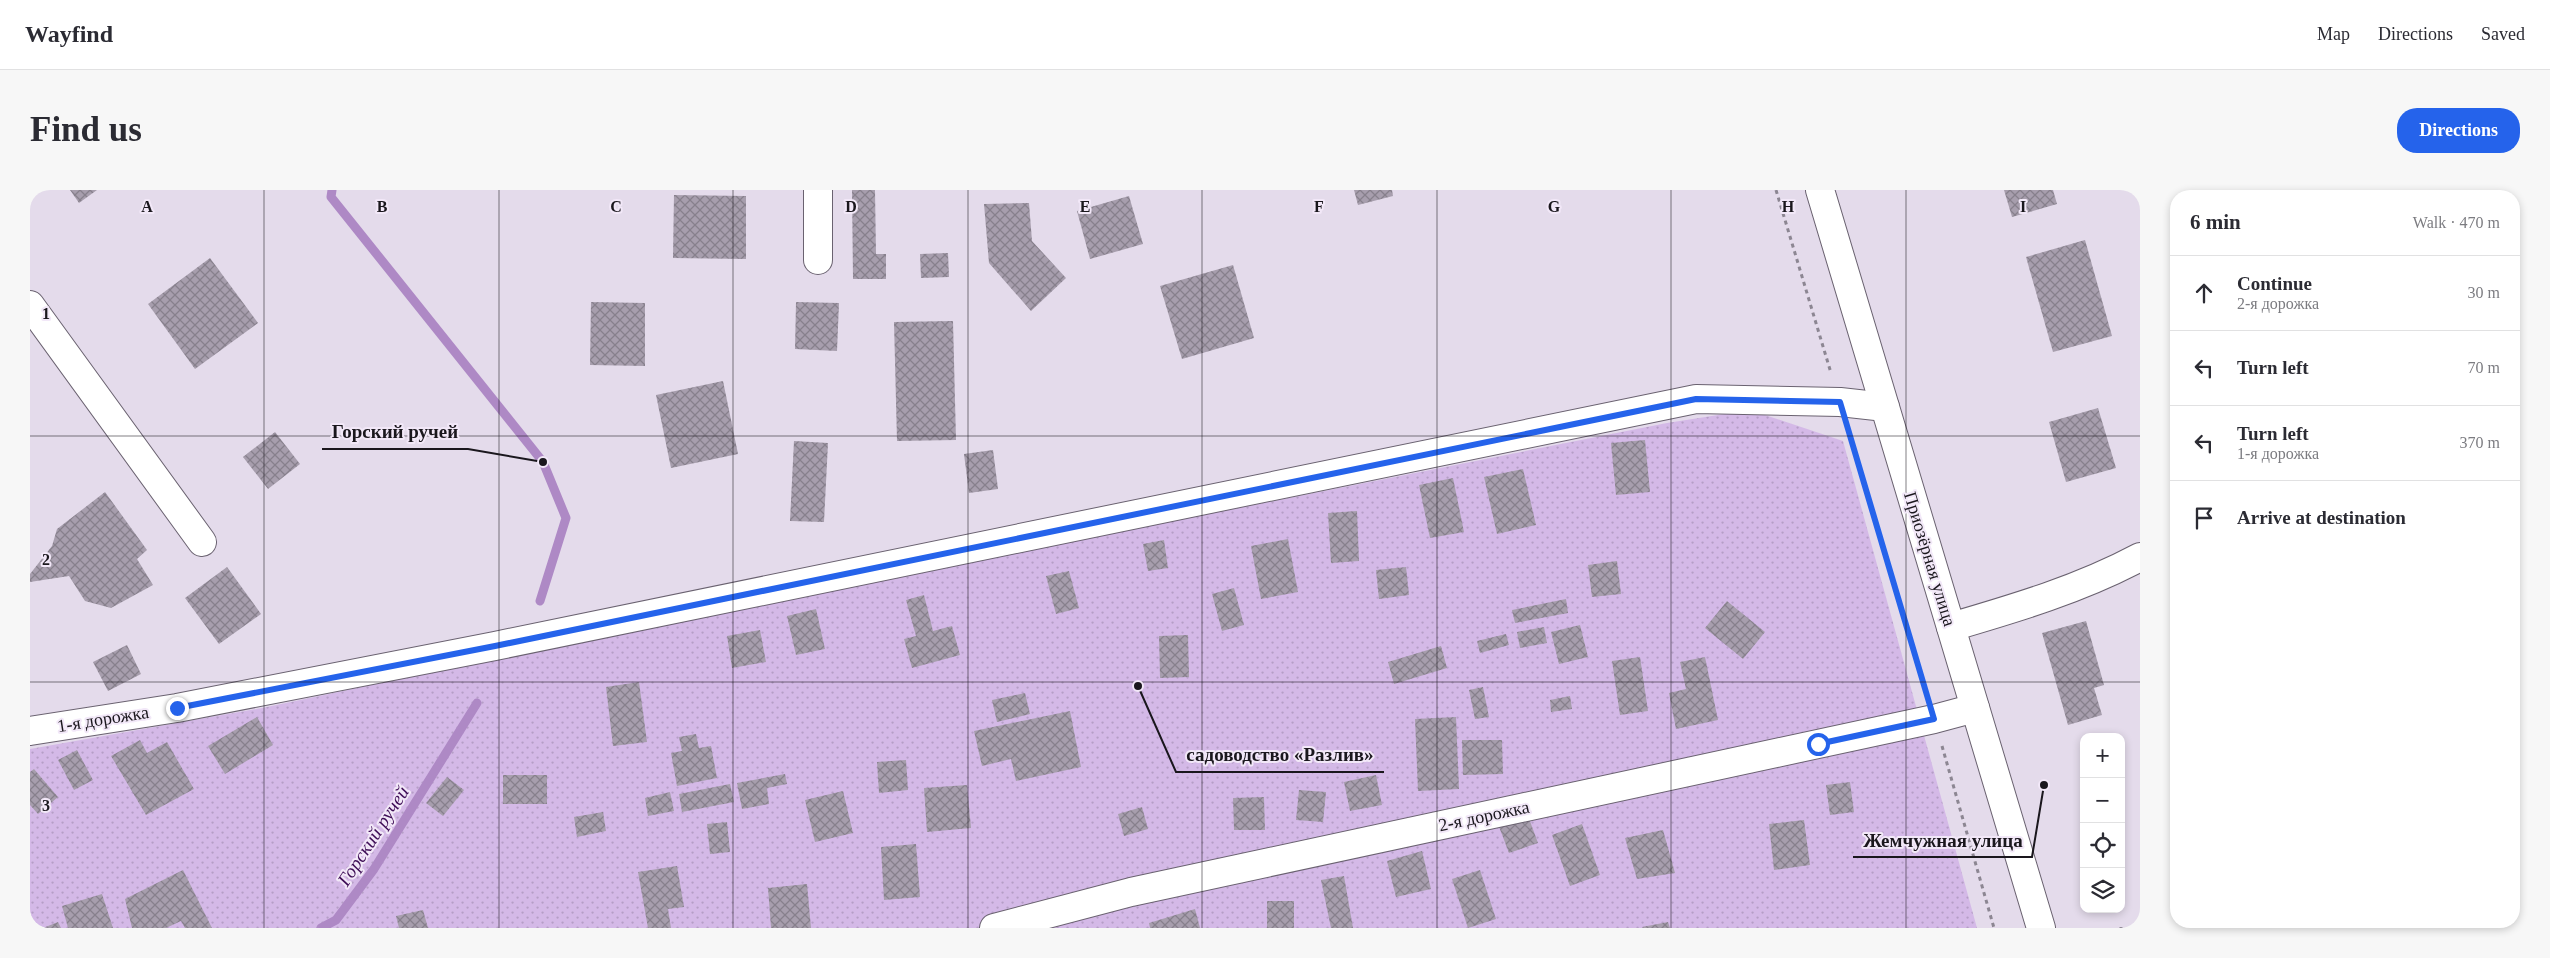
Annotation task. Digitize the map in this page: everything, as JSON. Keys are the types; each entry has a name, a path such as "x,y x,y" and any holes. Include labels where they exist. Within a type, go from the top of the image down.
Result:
{"street":[{"path":"818,190 818,260"},
{"name":"Приозёрная улица","path":"1820,190 2041,928"},
{"path":"30,305 202,542"},
{"name":"1-я дорожка","path":"30,731 177,708 495,646 1696,399 1840,402 1885,407"},
{"path":"1951,627 2029,604 2105,576 2140,556"},
{"name":"2-я дорожка","path":"994,928 1131,892 1934,719 1975,708"}],"path":[{"path":"1776,190 1934,719 1994,928"}],"shaded area":[{"path":"1750,410 1843,441 1977,928 30,928 30,749 262,708 814,592 1667,423"}],"building":[{"path":"70,190 97,190 79,203"},
{"path":"852,190 875,190 876,254 886,254 886,279 853,279"},
{"path":"1354,190 1392,190 1393,196 1358,205"},
{"path":"2004,190 2053,190 2057,204 2012,217"},
{"path":"674,195 746,196 746,259 673,258"},
{"path":"1129,196 1143,244 1090,259 1077,211"},
{"path":"1029,203 1032,241 1066,278 1031,311 989,263 984,204"},
{"path":"2085,240 2112,336 2053,352 2026,257"},
{"path":"948,253 949,277 921,278 920,254"},
{"path":"210,258 258,323 195,369 148,304"},
{"path":"1233,265 1254,338 1182,359 1160,286"},
{"path":"591,302 645,303 645,366 590,365"},
{"path":"796,302 839,303 837,351 795,349"},
{"path":"953,321 956,440 897,441 894,322"},
{"path":"723,381 738,454 671,468 656,395"},
{"path":"2098,408 2116,468 2066,482 2049,422"},
{"path":"275,432 300,464 268,489 243,457"},
{"path":"1645,440 1650,492 1616,495 1611,443"},
{"path":"794,441 828,443 824,522 790,521"},
{"path":"993,450 998,489 969,493 964,454"},
{"path":"1523,469 1536,525 1497,534 1484,477"},
{"path":"1453,478 1464,532 1430,538 1419,485"},
{"path":"105,492 147,550 137,559 153,585 111,608 85,601 69,576 30,582 30,574 52,546 57,529"},
{"path":"1357,511 1359,561 1331,563 1328,513"},
{"path":"1288,539 1298,592 1261,599 1251,546"},
{"path":"1164,540 1168,568 1148,571 1143,544"},
{"path":"1617,561 1621,594 1592,597 1588,565"},
{"path":"227,567 261,614 219,644 185,598"},
{"path":"1406,567 1409,595 1379,599 1376,570"},
{"path":"1069,571 1079,608 1056,614 1046,576"},
{"path":"1234,588 1244,625 1222,631 1212,594"},
{"path":"924,595 933,631 952,626 960,655 912,668 904,639 916,636 906,600"},
{"path":"1566,599 1568,613 1515,623 1512,610"},
{"path":"1727,601 1765,632 1743,659 1705,628"},
{"path":"816,609 825,649 796,655 787,616"},
{"path":"2086,621 2104,685 2094,688 2102,715 2068,725 2042,633"},
{"path":"1580,625 1588,657 1559,664 1551,632"},
{"path":"1544,627 1547,643 1520,648 1517,632"},
{"path":"760,630 766,662 732,668 727,636"},
{"path":"1506,634 1509,645 1480,653 1477,641"},
{"path":"1188,635 1189,677 1160,678 1159,636"},
{"path":"127,645 141,674 108,691 93,662"},
{"path":"1441,646 1447,668 1394,684 1388,662"},
{"path":"1640,657 1648,711 1620,715 1612,661"},
{"path":"1705,657 1718,720 1676,729 1669,693 1686,689 1680,662"},
{"path":"639,682 647,742 613,746 606,687"},
{"path":"1483,687 1489,717 1475,719 1469,690"},
{"path":"1025,693 1030,714 997,722 992,700"},
{"path":"1570,696 1572,709 1551,712 1550,700"},
{"path":"1070,711 1081,767 1016,781 1011,759 982,766 974,731"},
{"path":"257,717 273,745 225,774 208,746"},
{"path":"1456,717 1459,789 1418,791 1415,719"},
{"path":"696,734 699,748 711,746 717,778 677,786 671,753 682,751 679,737"},
{"path":"140,740 147,753 167,742 194,789 146,815 111,756"},
{"path":"1462,740 1502,740 1503,774 1463,775"},
{"path":"77,750 93,780 74,790 58,760"},
{"path":"906,760 908,790 879,793 877,762"},
{"path":"34,769 58,797 38,814 30,805 30,772"},
{"path":"785,774 787,784 767,788 769,804 742,809 737,783"},
{"path":"503,775 547,775 547,804 503,804"},
{"path":"1376,775 1382,805 1350,811 1344,782"},
{"path":"447,777 464,790 443,816 426,803"},
{"path":"1850,782 1854,812 1830,815 1826,785"},
{"path":"730,784 734,802 682,812 679,794"},
{"path":"967,785 971,828 927,832 924,788"},
{"path":"1299,790 1326,792 1323,822 1296,820"},
{"path":"843,791 853,833 815,842 805,800"},
{"path":"670,792 674,811 648,816 645,798"},
{"path":"1264,797 1265,830 1234,830 1233,798"},
{"path":"1142,807 1148,829 1124,836 1118,814"},
{"path":"603,812 606,831 577,837 574,817"},
{"path":"1527,813 1538,843 1509,853 1498,824"},
{"path":"1804,820 1810,865 1774,870 1769,824"},
{"path":"727,822 730,852 710,854 707,824"},
{"path":"1582,824 1600,875 1570,886 1552,835"},
{"path":"1663,830 1675,873 1637,879 1625,838"},
{"path":"916,844 920,897 884,900 881,847"},
{"path":"1422,851 1431,889 1396,897 1387,861"},
{"path":"677,866 684,907 668,909 671,928 648,928 638,872"},
{"path":"183,870 212,928 185,928 181,921 166,928 132,928 125,899"},
{"path":"1480,870 1496,919 1468,928 1452,879"},
{"path":"1344,876 1353,928 1331,928 1321,880"},
{"path":"807,884 811,928 771,928 768,888"},
{"path":"102,894 113,928 68,928 62,906"},
{"path":"1267,901 1294,901 1294,928 1267,928"},
{"path":"1195,909 1200,928 1150,928 1149,923"},
{"path":"423,910 428,928 399,928 396,916"},
{"path":"58,922 61,928 43,928"},
{"path":"1668,922 1670,928 1642,927"}],"waterway":[{"name":"Горский ручей","path":"332,190 331,197 543,462 566,518 540,601"},
{"name":"Горский ручей","path":"321,928 336,920 374,869 477,703"}],"place":[{"name":"Горский ручей","path":"543,462"},
{"name":"садоводство «Разлив»","path":"1138,686"},
{"name":"Жемчужная улица","path":"2044,785"}],"route":[{"path":"177,708 495,646 1696,399 1840,402 1934,719 1818,744"}]}
